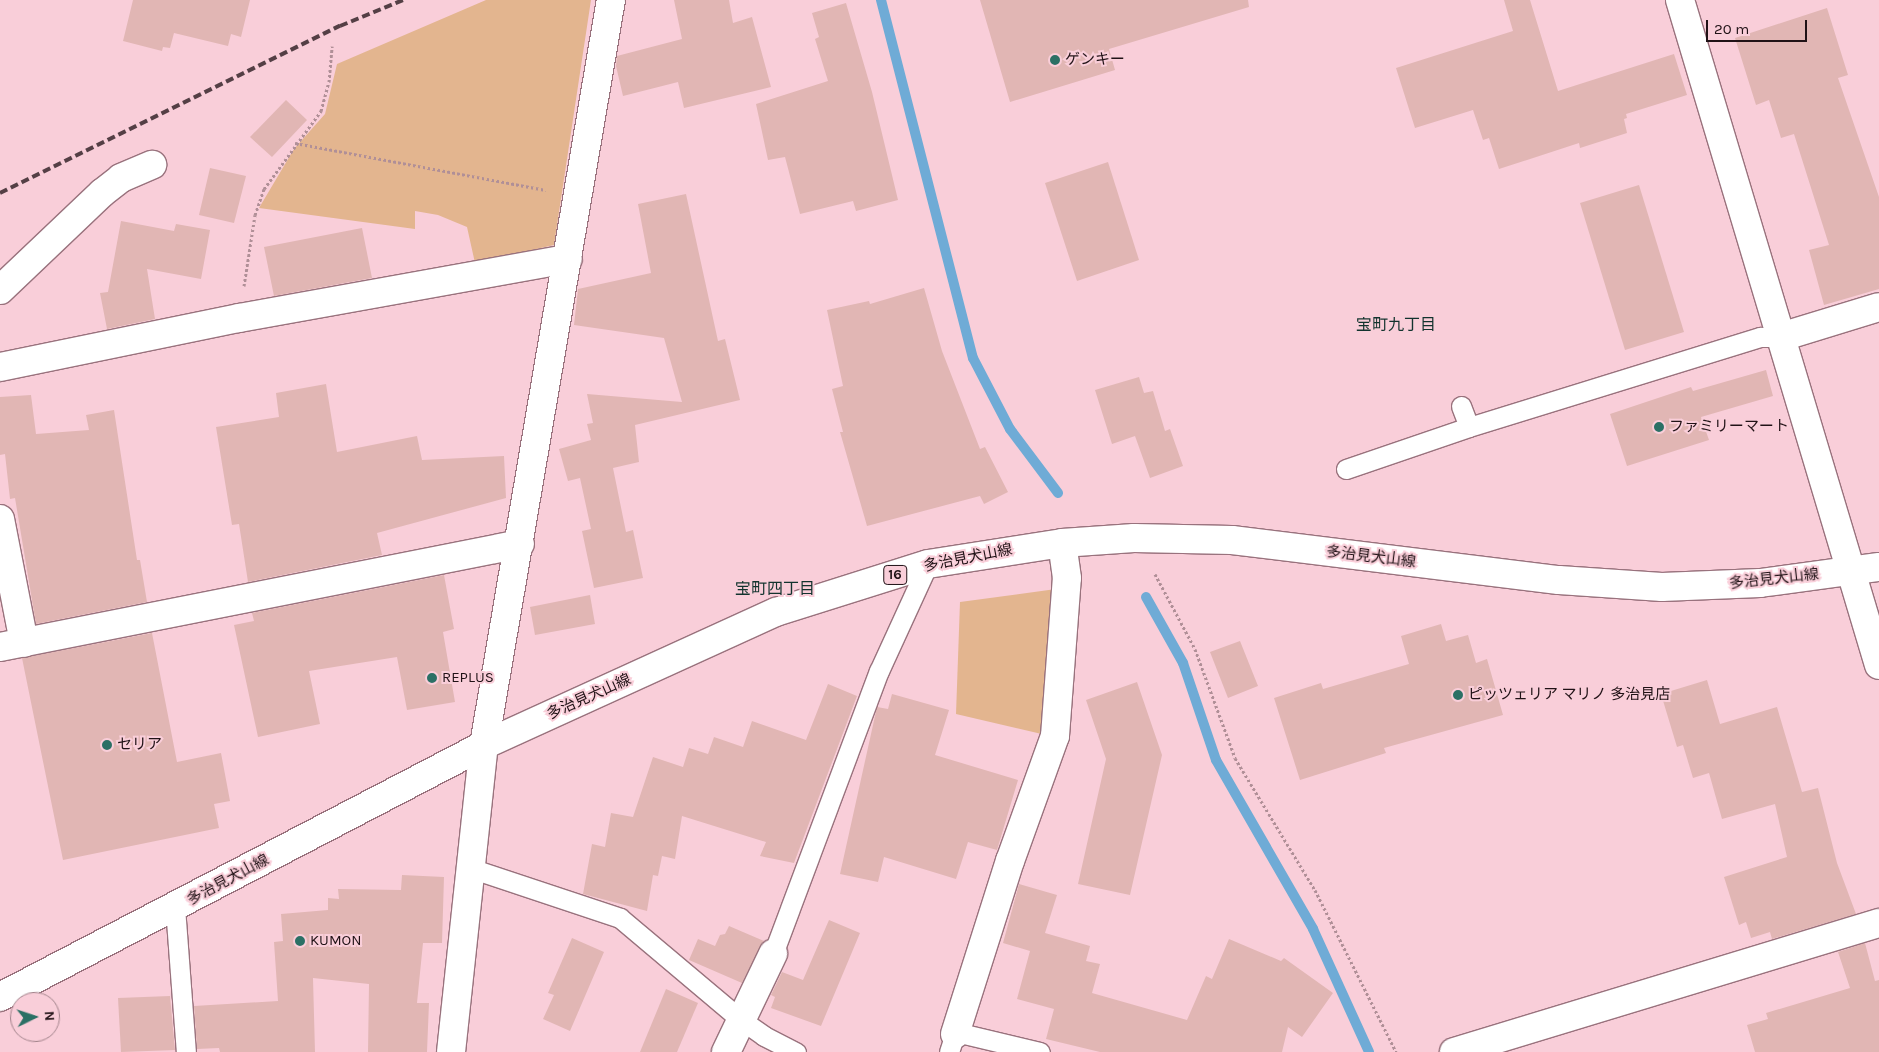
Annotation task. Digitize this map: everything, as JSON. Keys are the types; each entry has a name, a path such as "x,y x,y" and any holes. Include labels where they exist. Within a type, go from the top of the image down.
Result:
{"street":[{"path":"451,1052 484,745 612,0"},
{"path":"1680,0 1879,665"},
{"path":"0,290 102,193 121,178 152,165"},
{"path":"0,367 239,318 568,259"},
{"path":"1781,337 1879,307"},
{"path":"0,520 12,645 520,544"},
{"name":"多治見犬山線","path":"0,997 484,745 776,612 928,564 1062,543 1134,538 1232,540 1559,580 1662,586 1760,583 1879,567"},
{"path":"952,1043 1010,861 1055,736 1067,594 1062,543"},
{"path":"1454,1052 1879,923"},
{"path":"726,1052 740,1019 773,954"}],"lane":[{"path":"1346,468 1469,427 1760,337 1781,337"},
{"path":"1461,406 1469,427"},
{"path":"773,954 879,671 928,564"},
{"path":"470,868 620,918 740,1019 764,1036 796,1052"},
{"path":"175,907 186,1052"},
{"path":"952,1043 1040,1052"}],"path":[{"path":"239,318 261,197 295,143 321,111 329,82 332,46"},
{"path":"295,143 579,196"},
{"path":"1155,574 1196,649 1235,758 1315,890 1396,1052"}],"shaded area":[{"path":"486,0 591,0 554,245 475,263 467,227 438,215 415,211 415,229 259,208 294,149 325,114 337,64"},
{"path":"1056,589 1046,735 956,714 960,602"}],"building":[{"path":"133,0 250,0 241,37 231,34 228,46 174,33 170,48 163,47 162,51 123,41"},
{"path":"674,0 729,0 733,23 752,17 771,87 684,108 678,82 623,96 616,66 617,56 682,39"},
{"name":"ゲンキー","path":"980,0 1248,0 1249,7 1109,49 1115,70 1010,102"},
{"path":"1504,0 1530,0 1558,91 1674,54 1687,95 1626,114 1627,118 1624,119 1627,133 1580,148 1579,143 1499,169 1489,138 1483,140 1473,110 1415,128 1396,68 1513,31"},
{"path":"846,3 872,92 898,200 856,211 853,201 800,214 785,157 768,160 756,104 828,81 815,39 819,37 812,13"},
{"path":"1827,8 1848,75 1838,78 1879,197 1879,289 1824,305 1809,250 1829,245 1794,134 1781,138 1769,100 1756,105 1735,38"},
{"path":"286,100 307,120 272,157 250,137"},
{"path":"1108,162 1139,260 1077,281 1045,183"},
{"path":"210,168 246,176 234,223 199,215"},
{"path":"1639,185 1684,332 1625,350 1580,203"},
{"path":"686,194 718,341 725,339 740,400 635,425 639,462 613,468 626,532 633,530 643,578 594,588 582,531 591,529 580,478 568,481 559,449 591,440 587,424 593,423 587,394 682,402 664,338 574,325 578,289 651,273 638,204"},
{"path":"121,221 174,231 176,224 210,230 201,279 147,269 155,319 107,329 100,293 108,292"},
{"path":"362,228 372,278 274,296 264,247"},
{"path":"924,288 942,351 980,449 985,447 1008,492 984,504 980,496 867,526 840,432 843,432 832,389 843,386 827,310 869,301 870,304"},
{"name":"ファミリーマート","path":"1766,370 1773,396 1701,417 1709,440 1627,466 1610,414 1691,387 1693,391"},
{"path":"1139,377 1144,393 1153,391 1165,431 1170,429 1183,466 1150,478 1135,436 1112,444 1095,390"},
{"path":"326,384 337,452 417,436 422,460 504,456 506,498 377,533 382,555 248,582 239,524 232,525 216,427 279,417 276,393"},
{"path":"31,395 36,434 89,430 86,415 114,410 137,560 140,560 147,602 36,624 15,498 10,499 5,454 0,455 0,397"},
{"path":"444,575 454,629 443,632 455,702 407,710 397,657 309,671 320,724 258,737 234,625 254,621 252,613"},
{"path":"590,595 595,624 535,635 530,607"},
{"path":"1441,624 1446,641 1468,635 1476,663 1487,659 1503,715 1384,748 1386,753 1300,780 1274,698 1321,683 1323,689 1409,664 1401,636"},
{"name":"セリア","path":"152,633 177,762 221,753 230,801 214,804 219,828 63,860 22,658"},
{"path":"1240,641 1258,686 1228,698 1210,652"},
{"path":"1707,680 1720,724 1777,707 1802,792 1818,788 1837,863 1856,914 1772,939 1770,932 1751,938 1746,922 1739,925 1724,877 1787,857 1775,804 1722,819 1709,773 1693,778 1683,745 1677,747 1661,694"},
{"path":"1137,682 1162,755 1130,895 1078,884 1106,759 1086,700"},
{"path":"828,684 857,696 794,863 760,856 766,842 682,816 675,859 662,856 658,876 653,875 647,911 583,894 592,844 605,847 611,813 633,817 653,757 683,767 689,748 708,754 714,737 743,747 752,721 806,740"},
{"path":"892,694 949,710 935,755 1018,780 997,850 968,842 956,879 884,857 878,882 840,874 877,707 888,709"},
{"path":"402,875 444,877 442,943 423,943 417,1003 429,1003 427,1052 368,1052 369,984 313,978 315,1052 220,1052 219,1048 197,1049 194,1006 278,1001 274,942 283,941 281,914 328,910 328,898 339,899 338,889 401,890"},
{"path":"1019,884 1057,895 1045,933 1090,946 1086,961 1100,964 1092,993 1187,1020 1206,976 1212,979 1229,939 1281,961 1284,958 1333,993 1302,1037 1288,1027 1282,1052 1100,1052 1046,1039 1054,1009 1017,999 1030,951 1003,943"},
{"path":"829,920 860,933 821,1026 771,1008 775,997 771,995 782,972 803,980"},
{"path":"729,926 764,941 742,983 689,960 698,939 715,946 720,935 725,934"},
{"path":"572,938 604,952 570,1031 543,1019 554,995 548,993"},
{"path":"1865,943 1875,981 1879,980 1879,1052 1755,1052 1747,1025 1768,1019 1766,1013 1850,988 1838,952"},
{"path":"666,989 698,1003 677,1052 640,1052"},
{"path":"170,996 175,1050 121,1052 118,998"}],"waterway":[{"path":"881,0 973,358 1010,429 1058,493"},
{"path":"1146,597 1183,663 1216,760 1313,929 1369,1052"}],"railway":[{"path":"0,193 340,26 403,0"}],"place":[{"name":"ゲンキー","path":"1055,60"},
{"name":"ファミリーマート","path":"1659,427"},
{"name":"REPLUS","path":"432,678"},
{"name":"ピッツェリア マリノ 多治見店","path":"1458,695"},
{"name":"セリア","path":"107,745"},
{"name":"KUMON","path":"300,941"}],"district":[{"name":"宝町九丁目","path":"1396,325"},
{"name":"宝町四丁目","path":"775,589"}]}
